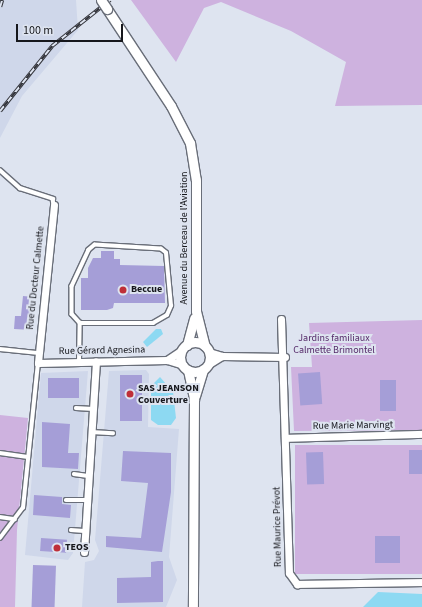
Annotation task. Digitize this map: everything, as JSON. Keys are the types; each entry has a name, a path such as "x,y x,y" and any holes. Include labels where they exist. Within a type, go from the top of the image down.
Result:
{"street":[{"name":"Avenue du Berceau de l'Aviation","path":"102,0 171,106 190,143 196,180 196,311 207,349 206,366"},
{"name":"Rue du Docteur Calmette","path":"38,363 54,205"},
{"name":"Avenue du Berceau de l'Aviation","path":"185,368 185,348 196,311"},
{"path":"281,319 284,357 285,438"},
{"path":"167,360 195,342 222,356 284,357"},
{"path":"193,607 194,399 185,368 206,366 222,356"},
{"name":"Rue Gérard Agnesina","path":"38,363 167,360 185,368"},
{"path":"84,552 86,500 96,362"},
{"path":"194,399 206,366"},
{"name":"Rue Marie Marvingt","path":"285,438 422,434"},
{"name":"Rue Maurice Prévot","path":"285,438 289,574 297,584 422,582"}],"lane":[{"path":"0,170 20,188 53,199 54,205"},
{"path":"79,362 80,323 72,314 72,286 89,250 95,245 161,249 166,253 171,306 167,315 153,323 80,323"},
{"path":"0,349 38,353"},
{"path":"0,538 23,508 38,363"},
{"path":"76,408 93,409"},
{"path":"91,432 113,433"},
{"path":"0,453 28,457"},
{"path":"74,474 88,476"},
{"path":"66,500 86,500"},
{"path":"0,517 14,519"},
{"path":"71,530 84,532"}],"shaded area":[{"path":"0,0 76,0 78,30 22,96 0,138"},
{"path":"146,370 149,374 148,427 179,429 169,557 177,580 166,607 82,607 85,562 94,560 99,551 95,540 109,371"},
{"path":"88,371 73,553 68,560 25,555 41,373"}],"green space":[{"path":"131,0 422,0 422,105 335,106 346,62 291,31 221,2 204,8 176,62"},
{"name":"Jardins familiaux Calmette Brimontel","path":"422,320 422,430 294,431 291,367 312,367 309,323"},
{"path":"0,415 28,418 17,530 15,607 0,607"},
{"path":"295,445 422,445 422,574 295,574"}],"water":[{"path":"156,329 161,329 163,334 147,347 143,342"},
{"path":"160,377 173,392 176,418 171,425 158,425 151,420 151,386"},
{"path":"378,592 422,594 422,607 363,607"}],"building":[{"name":"Beccue","path":"101,251 114,251 114,259 120,259 120,265 164,266 165,303 114,303 113,308 107,310 81,310 81,278 88,278 88,268 93,258 101,258"},
{"path":"23,296 34,297 32,330 14,329 15,316 21,316"},
{"path":"320,372 322,404 300,405 298,374"},
{"name":"SAS JEANSON Couverture","path":"120,375 142,375 142,421 120,421"},
{"path":"48,378 79,378 79,398 48,398"},
{"path":"380,380 396,380 396,411 380,411"},
{"path":"42,422 70,424 68,453 79,453 78,469 42,467"},
{"path":"409,450 422,450 422,474 409,474"},
{"path":"123,451 171,453 171,492 162,552 106,547 106,536 141,538 148,483 121,481"},
{"path":"323,452 324,484 307,485 306,453"},
{"path":"34,495 62,497 62,504 71,505 70,518 33,515"},
{"path":"375,536 400,536 400,563 375,563"},
{"path":"41,538 67,540 66,553 40,551"},
{"path":"163,561 163,602 117,603 117,578 151,577 151,562"},
{"path":"33,565 56,566 55,607 32,607"}],"railway":[{"path":"0,7 2,0"},
{"path":"0,111 52,46 110,0"}],"place":[{"name":"Beccue","path":"123,290"},
{"name":"SAS JEANSON Couverture","path":"130,394"},
{"name":"TEOS","path":"57,548"}]}
